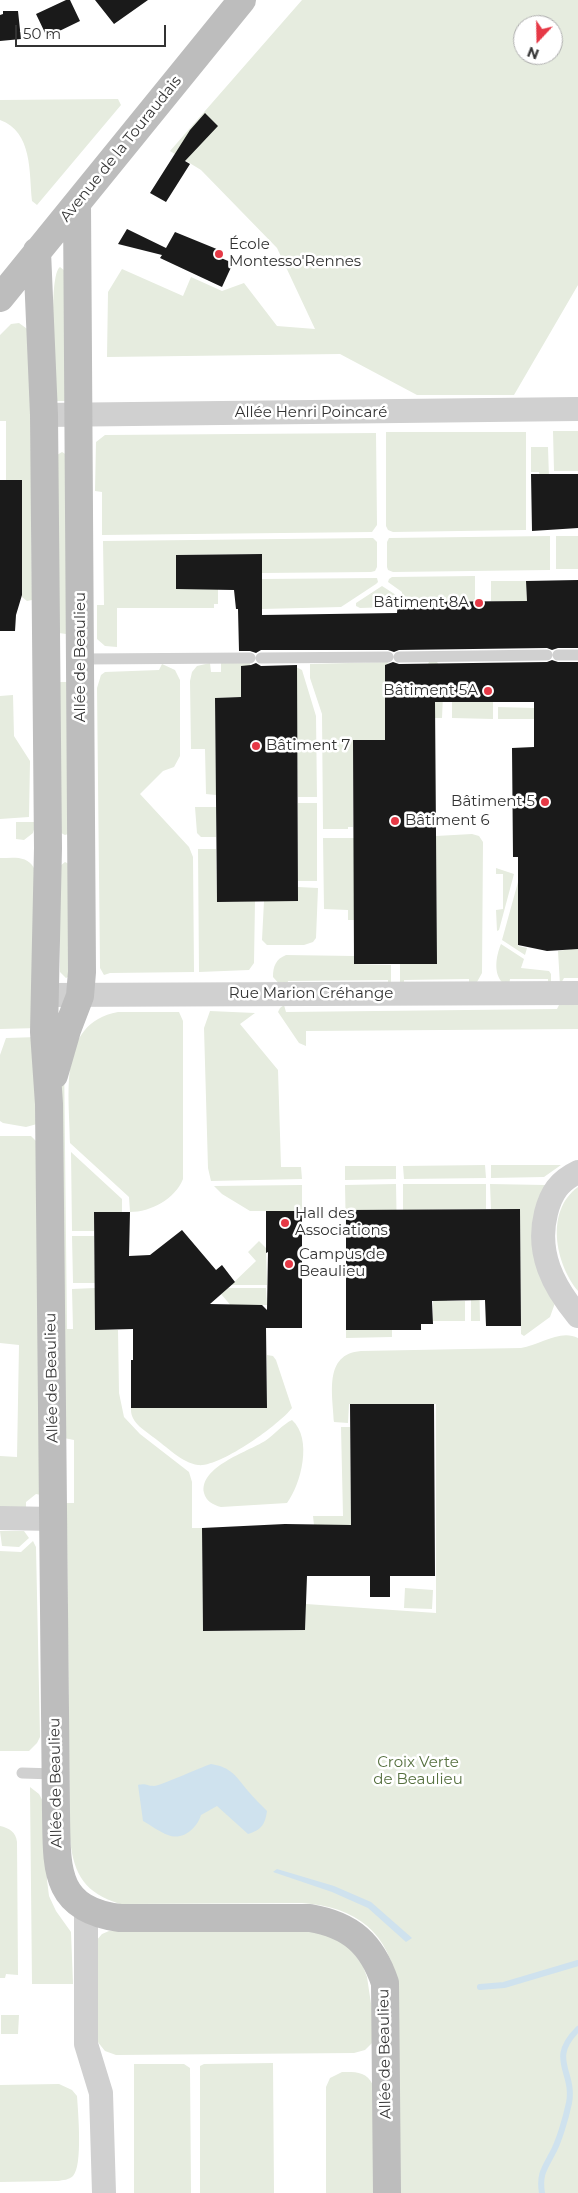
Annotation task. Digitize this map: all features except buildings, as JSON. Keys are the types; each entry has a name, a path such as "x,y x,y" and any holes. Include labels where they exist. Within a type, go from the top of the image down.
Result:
{"street":[{"name":"Avenue de la Touraudais","path":"2,293 77,205 242,0"},
{"name":"Allée de Beaulieu","path":"50,1104 56,1063 80,996 82,972 80,415 77,205"},
{"name":"Allée de Beaulieu","path":"38,251 44,415 48,848 45,1062 50,1104 55,1774 58,1869 62,1882 73,1898 86,1910 102,1916 120,1918 310,1918 326,1920 355,1935 374,1955 385,1983 387,2193"},
{"name":"Allée Henri Poincaré","path":"44,415 578,409"},
{"path":"46,658 81,659"},
{"name":"Rue Marion Créhange","path":"45,995 578,993"},
{"path":"578,1172 560,1183 553,1193 543,1223 542,1239 542,1248 550,1270 558,1287 578,1316"},
{"path":"0,1518 54,1519"},
{"path":"86,1910 86,2044 101,2093 104,2193"}],"lane":[{"path":"81,659 578,655"},
{"path":"22,1773 55,1774"}],"green space":[{"path":"302,0 578,0 578,285 514,395 417,395 340,354 107,357 108,292 122,269 183,296 191,277 222,291 244,283 277,326 315,329 277,248 201,170 170,151"},
{"path":"118,99 121,105 37,205 32,201 29,166 24,144 11,126 0,120 0,100"},
{"path":"60,267 65,271 66,401 57,401 55,397 53,306 56,274"},
{"path":"19,323 30,331 32,600 27,601 22,597 22,480 6,480 6,421 0,421 0,335 11,324"},
{"path":"553,431 578,431 578,471 554,471"},
{"path":"386,432 526,432 526,530 393,532 388,530 386,526"},
{"path":"376,433 377,525 372,532 102,535 102,492 95,491 96,442 105,435"},
{"path":"531,447 548,447 549,478 540,478 539,472 531,472"},
{"path":"62,452 67,455 66,634 59,633 57,455"},
{"path":"550,536 550,570 393,572 388,570 387,567 387,542 389,538"},
{"path":"556,536 578,536 578,569 556,569"},
{"path":"373,538 377,542 377,567 375,571 371,572 262,573 262,554 176,555 176,589 218,588 218,604 214,604 214,608 117,608 117,647 105,646 97,639 97,605 104,605 103,541"},
{"path":"475,576 475,601 398,602 402,592 388,582 392,577"},
{"path":"377,578 378,582 376,584 341,607 262,609 262,579"},
{"path":"491,581 526,581 527,601 491,601"},
{"path":"382,586 396,595 390,607 360,608 356,606 356,603"},
{"path":"388,662 385,740 353,741 353,827 348,827 348,829 323,829 322,714 310,678 310,664"},
{"path":"429,662 437,662 444,672 442,718 435,718 435,674 423,674"},
{"path":"210,663 211,672 221,672 221,663 250,663 250,677 241,697 215,698 216,795 206,794 205,749 191,749 190,681 192,672 197,666"},
{"path":"162,664 175,670 180,680 180,756 174,767 163,771 140,794 189,847 193,857 194,972 110,973 104,975 100,968 97,688 101,675 105,672 159,670"},
{"path":"296,667 302,670 316,716 317,797 298,797"},
{"path":"57,682 71,682 68,834 65,835 61,833"},
{"path":"13,695 14,736 30,761 29,817 0,819 0,696"},
{"path":"452,702 493,702 493,719 452,718"},
{"path":"498,707 534,708 534,719 498,719"},
{"path":"298,803 317,803 317,881 298,881"},
{"path":"195,807 216,807 216,837 201,837 197,833"},
{"path":"16,822 36,822 33,833 24,840 16,839"},
{"path":"472,834 479,836 483,842 482,973 477,982 469,985 469,979 404,980 404,986 400,986 400,964 437,964 436,836"},
{"path":"323,838 354,838 354,920 348,920 348,910 324,909"},
{"path":"198,849 216,849 217,902 255,901 254,963 249,970 199,972"},
{"path":"0,858 24,859 34,868 38,1028 0,1029"},
{"path":"65,862 71,865 68,977 66,978 60,972 60,866"},
{"path":"496,868 514,874 499,930 497,931 496,910 503,909 503,874 496,874"},
{"path":"518,882 518,946 527,948 525,955 502,940"},
{"path":"298,887 318,888 316,938 313,942 304,945 267,945 262,940 264,901 298,901"},
{"path":"501,944 524,959 521,968 549,971 551,974 551,985 548,985 548,979 510,979 509,985 503,983 498,975 496,965"},
{"path":"578,948 578,978 564,978 560,985 558,951"},
{"path":"286,955 354,956 354,964 391,965 391,986 388,986 388,980 288,981 287,987 281,986 273,977 274,969 277,961"},
{"path":"561,1001 578,1004 578,1029 306,1031 306,1046 299,1043 278,1012 284,1005 286,1012 557,1009"},
{"path":"210,1011 255,1013 240,1024 278,1070 281,1167 301,1167 302,1179 211,1181 208,1168 204,1028"},
{"path":"118,1012 179,1012 183,1021 183,1179 174,1193 161,1203 146,1210 130,1212 129,1197 70,1143 69,1084 71,1064 76,1046 84,1031 98,1019"},
{"path":"38,1037 37,1124 26,1127 3,1123 0,1121 0,1055 6,1038"},
{"name":"Croix Verte de Beaulieu","path":"64,1056 67,1329 73,1329 72,1289 95,1288 95,1329 118,1330 119,1393 124,1417 140,1434 189,1472 192,1482 192,1528 202,1528 203,1631 305,1630 306,1604 436,1613 436,1404 349,1404 348,1423 334,1422 332,1388 335,1368 349,1354 361,1351 521,1348 557,1336 564,1335 578,1338 578,2193 400,2193 398,1988 394,1968 387,1952 367,1926 354,1917 339,1910 302,1903 120,1904 98,1894 83,1881 78,1873 70,1840 67,1527 65,1525 66,1503 74,1503 74,1440 64,1438 61,1089"},
{"path":"0,1136 31,1136 37,1142 41,1495 36,1494 26,1502 26,1508 0,1508 0,1456 17,1457 19,1345 0,1343"},
{"path":"71,1152 122,1199 122,1212 94,1212 94,1231 72,1231"},
{"path":"485,1165 486,1178 404,1179 403,1166"},
{"path":"491,1165 561,1165 544,1177 491,1178"},
{"path":"345,1166 396,1166 396,1179 345,1180"},
{"path":"396,1184 397,1238 346,1238 345,1185"},
{"path":"403,1184 486,1184 486,1209 403,1210"},
{"path":"490,1184 545,1185 555,1303 550,1317 524,1336 521,1334 520,1209 491,1209"},
{"path":"302,1185 302,1211 250,1211 222,1194 214,1186"},
{"path":"578,1187 578,1291 570,1279 559,1252 557,1223 561,1209 568,1197"},
{"path":"433,1220 446,1220 447,1301 465,1301 465,1321 433,1321"},
{"path":"471,1220 478,1220 480,1321 471,1321"},
{"path":"72,1236 94,1236 95,1283 73,1283"},
{"path":"259,1241 266,1248 267,1285 231,1285 256,1261 248,1252"},
{"path":"228,1288 266,1288 267,1305 236,1305 233,1308 221,1294"},
{"path":"346,1330 392,1330 392,1337 346,1338"},
{"path":"267,1355 273,1356 276,1360 292,1408 275,1425 234,1453 220,1460 198,1465 186,1461 141,1428 131,1413 131,1408 267,1408"},
{"path":"292,1420 302,1438 303,1462 297,1485 287,1503 221,1507 208,1500 204,1493 204,1484 216,1468 236,1455 265,1441"},
{"path":"341,1427 350,1427 351,1525 314,1525 313,1516 343,1516"},
{"path":"0,1531 24,1531 29,1538 19,1547 2,1546"},
{"path":"33,1541 36,1547 40,1737 29,1751 0,1751 0,1551 21,1552"},
{"path":"405,1588 433,1590 432,1609 404,1608"},
{"path":"30,1787 39,1794 46,1807 49,1896 56,1911 71,1932 73,1984 32,1984"},
{"path":"0,1826 12,1831 17,1842 18,1975 6,1974 5,1978 0,1978"},
{"path":"305,1929 344,1941 362,1964 367,1977 373,2017 373,2042 365,2050 354,2053 116,2055 105,2051 97,2041 96,1941 102,1934 109,1931"},
{"path":"1,2015 19,2015 18,2034 1,2034"},
{"path":"273,2063 274,2193 200,2193 200,2066 204,2064"},
{"path":"134,2064 184,2064 190,2068 191,2193 134,2193"},
{"path":"342,2072 356,2072 364,2075 373,2085 375,2193 326,2193 326,2087 330,2078"},
{"path":"59,2084 72,2090 77,2096 79,2150 76,2170 73,2176 58,2181 0,2182 0,2085"}],"water":[{"path":"211,1764 224,1767 233,1773 267,1811 264,1823 259,1829 248,1834 217,1806 201,1815 193,1829 184,1835 174,1836 165,1834 143,1821 138,1785 158,1785"},
{"path":"277,1869 334,1886 371,1902 412,1938 406,1942 368,1908 332,1892 273,1872"}],"waterway":[{"path":"480,1987 504,1985 578,1963"},
{"path":"542,2193 541,2181 543,2172 557,2143 569,2103 570,2092 564,2066 564,2049 578,2029"}],"place":[{"name":"École Montesso'Rennes","path":"219,254"},
{"name":"Bâtiment 8A","path":"479,603"},
{"name":"Bâtiment 5A","path":"488,691"},
{"name":"Bâtiment 7","path":"256,746"},
{"name":"Bâtiment 5","path":"545,802"},
{"name":"Bâtiment 6","path":"395,821"},
{"name":"Hall des Associations","path":"285,1223"},
{"name":"Campus de Beaulieu","path":"289,1264"}]}
